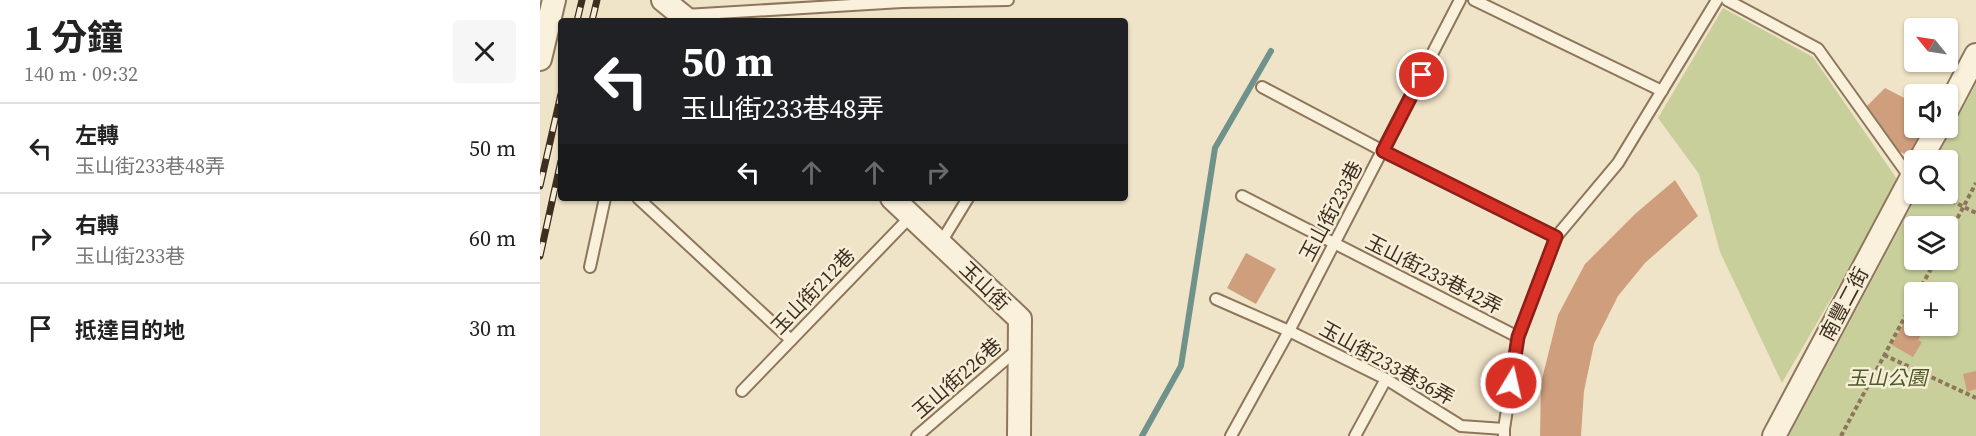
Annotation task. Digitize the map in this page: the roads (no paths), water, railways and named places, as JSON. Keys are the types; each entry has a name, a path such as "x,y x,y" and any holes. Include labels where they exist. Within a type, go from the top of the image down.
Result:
{"street":[{"path":"540,59 554,0"},
{"path":"663,0 686,18"},
{"path":"1958,89 1976,55"},
{"name":"南豐二街","path":"1774,436 1904,192"},
{"name":"玉山街","path":"895,201 1020,320 1019,436"}],"lane":[{"path":"686,18 902,1 1008,0"},
{"name":"玉山街233巷","path":"1231,436 1289,330 1460,0"},
{"path":"1474,0 1662,91"},
{"path":"1504,433 1518,337 1556,237 1618,163 1717,0"},
{"path":"1727,0 1818,49 1904,157"},
{"path":"1262,87 1383,151 1556,237"},
{"name":"玉山街233巷42弄","path":"1242,196 1518,337"},
{"path":"590,267 604,201"},
{"path":"641,201 791,340"},
{"path":"940,244 966,201"},
{"name":"玉山街212巷","path":"742,391 910,216"},
{"name":"玉山街233巷36弄","path":"1216,299 1289,330 1386,379 1461,426 1504,433"},
{"name":"玉山街226巷","path":"917,436 1020,347"},
{"path":"1355,436 1386,379"}],"waterway":[{"path":"1142,436 1181,366 1215,148 1271,51"}],"railway":[{"path":"578,18 582,0"},
{"path":"593,18 597,0"},
{"path":"540,186 558,107"},
{"path":"540,256 558,175"}],"park label":[{"name":"玉山公園","path":"1887,378"}]}
